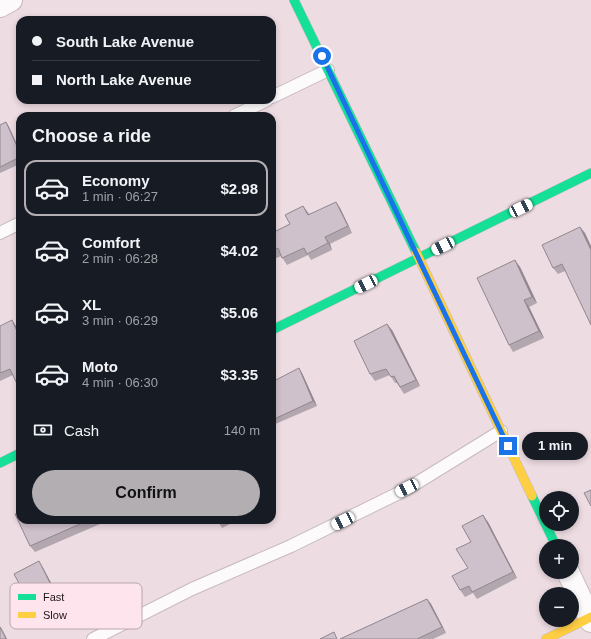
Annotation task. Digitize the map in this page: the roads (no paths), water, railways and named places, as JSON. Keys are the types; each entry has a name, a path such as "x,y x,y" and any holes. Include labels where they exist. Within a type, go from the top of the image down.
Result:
{"street":[{"path":"0,6 11,0"},
{"path":"294,0 553,539"},
{"path":"276,328 591,173"},
{"path":"0,463 16,455"},
{"path":"546,639 590,618 571,579"}],"lane":[{"path":"276,96 328,70"},
{"path":"242,112 259,104"},
{"path":"0,233 16,225"},
{"path":"142,614 192,589 291,546 407,488 501,432"},
{"path":"93,639 113,629"}]}
